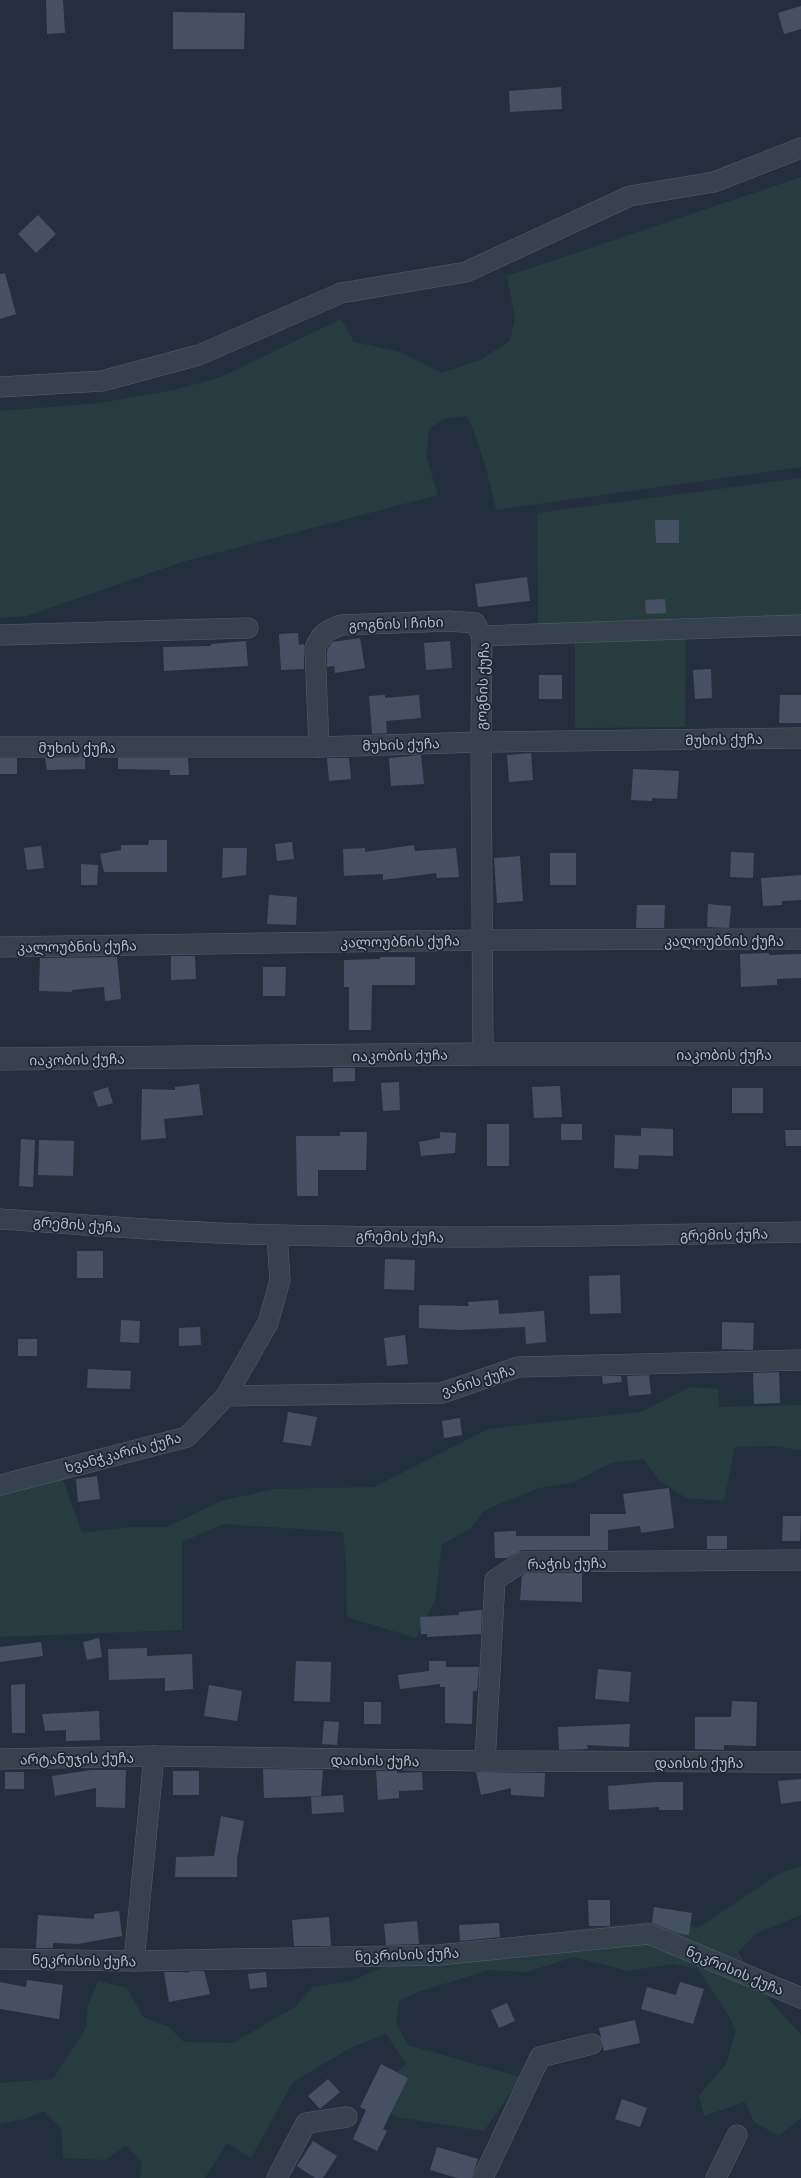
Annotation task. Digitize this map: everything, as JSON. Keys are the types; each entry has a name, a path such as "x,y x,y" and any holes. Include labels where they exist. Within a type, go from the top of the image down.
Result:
{"street":[{"path":"0,387 102,381 200,355 341,293 466,272 630,196 714,182 801,148"},
{"name":"გოგნის I ჩიხი","path":"319,747 315,648 319,639 326,630 341,625 449,621 474,623 482,636"},
{"name":"გოგნის ქუჩა","path":"483,1054 484,940 481,742 482,636 801,625"},
{"path":"0,635 248,628"},
{"name":"მუხის ქუჩა","path":"0,747 319,747 481,742 801,738"},
{"name":"კალოუბნის ქუჩა","path":"0,947 484,940 801,940"},
{"name":"იაკობის ქუჩა","path":"0,1059 483,1054 801,1054"},
{"name":"გრემის ქუჩა","path":"0,1218 171,1231 277,1235 551,1238 801,1232"},
{"name":"ხვანჭკარის ქუჩა","path":"0,1485 187,1436 226,1396 268,1323 280,1280 277,1235"},
{"name":"ვანის ქუჩა","path":"226,1396 442,1393 518,1366 801,1360"},
{"name":"რაჭის ქუჩა","path":"485,1761 495,1580 522,1562 801,1560"},
{"path":"134,1961 154,1756"},
{"name":"დაისის ქუჩა","path":"154,1756 485,1761 801,1762"},
{"name":"არტანუჯის ქუჩა","path":"0,1759 154,1756"},
{"name":"ნეკრისის ქუჩა","path":"0,1959 134,1961 438,1955 649,1934 801,1998"},
{"path":"483,2178 540,2057 592,2044"},
{"path":"277,2178 306,2123 347,2117"},
{"path":"716,2178 737,2135"}],"green space":[{"path":"801,177 801,467 496,510 484,462 467,416 443,419 429,430 426,456 438,495 182,562 27,616 0,618 0,411 100,403 174,390 221,377 341,319 354,342 400,352 442,373 480,360 510,341 515,318 507,276"},
{"path":"801,478 801,615 686,619 685,727 575,728 575,624 538,627 537,513"},
{"path":"690,1387 718,1389 719,1407 801,1405 801,1450 775,1446 735,1447 724,1501 686,1498 661,1482 643,1459 611,1463 574,1482 539,1488 485,1510 472,1527 442,1545 435,1600 416,1638 347,1617 346,1565 343,1532 224,1524 182,1542 182,1630 0,1637 0,1490 61,1474 82,1533 130,1527 167,1527 221,1501 273,1489 374,1487 488,1429 641,1412"},
{"path":"801,1866 801,1915 757,1933 738,1952 766,1996 801,2035 801,2118 779,2136 754,2122 745,2102 704,2116 699,2095 726,2064 736,2031 730,2018 698,1969 673,1964 628,1971 574,1957 527,1972 489,1970 418,1992 399,2001 396,2023 408,2045 521,2077 484,2131 396,2117 368,2097 406,2064 386,2034 350,2048 293,2082 251,2158 227,2143 205,2178 140,2178 142,2162 126,2145 106,2160 63,2158 61,2128 44,2111 24,2119 0,2124 0,2083 53,2079 86,2028 88,2004 98,1981 127,1988 143,2017 169,2027 184,2042 233,2043 295,2007 313,1987 352,1981 383,1967 576,1929 654,1921 698,1928 780,1873"}],"building":[{"path":"46,0 63,0 65,33 47,34"},
{"path":"801,6 801,29 784,34 778,13"},
{"path":"173,12 245,13 244,49 173,49"},
{"path":"561,87 562,109 510,112 509,91"},
{"path":"38,215 56,234 36,253 18,234"},
{"path":"5,273 16,314 0,319 0,274"},
{"path":"655,520 679,520 679,543 656,543"},
{"path":"527,577 530,601 478,607 475,584"},
{"path":"665,599 666,613 646,614 645,600"},
{"path":"298,633 299,645 304,644 304,669 281,670 279,634"},
{"path":"360,638 365,668 335,673 334,666 327,667 327,650 332,642"},
{"path":"246,641 248,666 164,671 163,647 211,646 211,644"},
{"path":"450,641 452,668 426,670 424,643"},
{"path":"711,669 712,698 695,699 693,670"},
{"path":"539,675 562,675 562,699 539,699"},
{"path":"385,695 385,698 419,695 421,718 386,721 387,733 372,734 369,696"},
{"path":"780,695 801,695 801,723 779,723"},
{"path":"531,753 533,780 509,782 507,755"},
{"path":"421,755 424,784 391,786 389,758"},
{"path":"0,758 17,758 17,774 0,774"},
{"path":"45,758 85,758 85,769 47,770"},
{"path":"118,758 188,758 189,775 170,775 170,770 118,769"},
{"path":"327,758 349,758 351,779 329,781"},
{"path":"633,769 679,771 677,799 652,798 652,801 631,800"},
{"path":"149,840 167,840 167,872 104,872 100,854 121,850 121,845 148,845"},
{"path":"292,842 294,859 277,861 275,844"},
{"path":"414,845 415,851 456,848 459,877 437,878 436,873 383,880 383,874 344,876 343,849 365,848 365,852"},
{"path":"41,846 44,868 27,870 24,848"},
{"path":"223,848 247,848 246,875 222,878"},
{"path":"731,852 754,853 753,878 730,877"},
{"path":"550,853 576,853 576,885 550,885"},
{"path":"520,856 523,901 497,903 494,858"},
{"path":"81,864 98,865 97,885 81,885"},
{"path":"801,875 801,900 782,901 782,905 763,906 761,878"},
{"path":"269,895 297,897 296,925 267,924"},
{"path":"708,904 731,906 729,928 707,927"},
{"path":"637,905 665,905 664,928 636,928"},
{"path":"769,953 769,955 801,954 801,978 777,979 777,985 741,987 740,954"},
{"path":"171,956 195,956 196,979 171,980"},
{"path":"117,957 121,999 105,1001 104,987 72,990 72,992 39,991 40,958"},
{"path":"380,957 415,957 415,985 372,985 371,1030 349,1030 349,987 344,987 344,960 380,959"},
{"path":"263,967 286,967 285,996 263,996"},
{"path":"333,1068 355,1068 355,1081 333,1082"},
{"path":"399,1082 400,1110 383,1111 381,1083"},
{"path":"199,1084 203,1115 164,1119 166,1138 141,1140 142,1089 175,1090 175,1087"},
{"path":"560,1086 562,1117 534,1118 532,1087"},
{"path":"108,1087 113,1103 98,1107 93,1092"},
{"path":"732,1088 763,1088 763,1113 732,1113"},
{"path":"487,1124 509,1124 509,1166 487,1166"},
{"path":"561,1124 582,1124 582,1140 561,1140"},
{"path":"641,1128 673,1129 673,1156 639,1155 638,1169 614,1168 615,1135 641,1136"},
{"path":"785,1130 801,1130 801,1146 786,1146"},
{"path":"340,1132 367,1132 366,1170 318,1170 318,1196 297,1196 296,1136 340,1136"},
{"path":"440,1132 456,1133 455,1153 421,1156 419,1142 440,1138"},
{"path":"21,1139 35,1140 33,1187 19,1186"},
{"path":"39,1140 74,1141 73,1176 38,1175"},
{"path":"77,1251 103,1251 103,1278 77,1278"},
{"path":"385,1259 415,1260 414,1290 384,1289"},
{"path":"620,1275 621,1313 590,1314 589,1276"},
{"path":"498,1300 499,1314 544,1311 546,1342 526,1344 525,1327 461,1330 419,1328 419,1305 469,1306 468,1302"},
{"path":"121,1320 140,1321 139,1343 120,1342"},
{"path":"722,1322 754,1323 753,1350 722,1349"},
{"path":"200,1327 201,1345 179,1346 179,1328"},
{"path":"405,1335 408,1364 387,1366 384,1338"},
{"path":"18,1339 37,1339 37,1356 18,1356"},
{"path":"88,1369 131,1371 130,1389 87,1388"},
{"path":"779,1372 780,1403 754,1404 753,1373"},
{"path":"649,1375 651,1394 629,1396 627,1376"},
{"path":"602,1376 621,1376 622,1382 603,1384"},
{"path":"288,1412 317,1417 311,1446 283,1442"},
{"path":"460,1418 462,1435 444,1438 442,1421"},
{"path":"97,1476 100,1499 78,1502 76,1479"},
{"path":"669,1488 674,1528 641,1533 640,1526 608,1530 608,1550 522,1550 507,1558 495,1558 494,1532 516,1531 516,1536 590,1536 590,1514 626,1514 623,1494"},
{"path":"783,1516 801,1516 800,1541 782,1541"},
{"path":"707,1536 727,1536 727,1549 707,1549"},
{"path":"526,1573 582,1573 582,1602 520,1600 522,1576"},
{"path":"482,1610 481,1634 427,1637 427,1634 421,1634 420,1617 459,1615 459,1612"},
{"path":"99,1638 102,1657 87,1660 83,1642"},
{"path":"41,1642 43,1656 0,1662 0,1647"},
{"path":"147,1648 147,1656 192,1654 193,1689 165,1691 165,1678 109,1680 108,1649"},
{"path":"296,1661 331,1662 330,1702 294,1701"},
{"path":"429,1661 446,1661 446,1667 479,1667 477,1691 473,1691 472,1724 445,1723 445,1687 440,1687 440,1684 400,1689 398,1675 429,1671"},
{"path":"598,1669 631,1672 629,1702 595,1699"},
{"path":"25,1684 25,1733 12,1733 11,1685"},
{"path":"209,1685 242,1691 237,1721 204,1716"},
{"path":"732,1701 757,1702 756,1746 724,1745 724,1750 695,1749 695,1717 731,1717"},
{"path":"364,1702 381,1702 381,1724 364,1724"},
{"path":"99,1711 100,1740 66,1741 66,1730 45,1731 42,1714"},
{"path":"324,1721 339,1722 337,1745 322,1744"},
{"path":"630,1724 629,1747 587,1745 588,1749 559,1750 558,1727"},
{"path":"263,1769 323,1770 321,1796 264,1798"},
{"path":"91,1770 126,1770 125,1808 96,1807 96,1788 55,1796 52,1776"},
{"path":"173,1771 199,1771 199,1795 173,1795"},
{"path":"376,1771 397,1771 397,1773 422,1772 423,1790 399,1791 399,1798 378,1800"},
{"path":"5,1772 24,1772 24,1789 5,1789"},
{"path":"476,1772 545,1773 544,1797 511,1795 511,1788 481,1795"},
{"path":"801,1779 801,1801 781,1804 778,1781"},
{"path":"655,1782 683,1782 683,1810 659,1810 659,1807 609,1810 608,1786"},
{"path":"343,1795 344,1812 312,1814 311,1797"},
{"path":"221,1816 244,1821 237,1859 237,1877 175,1877 176,1857 214,1856"},
{"path":"588,1900 610,1900 610,1926 589,1926"},
{"path":"654,1907 692,1913 689,1935 677,1933 652,1923"},
{"path":"119,1911 122,1936 77,1944 53,1943 53,1948 36,1948 38,1915 94,1919 94,1914"},
{"path":"329,1917 331,1946 294,1946 292,1920"},
{"path":"417,1921 419,1944 386,1945 384,1924"},
{"path":"499,1923 500,1937 460,1941 459,1925"},
{"path":"192,1971 204,1971 210,1994 169,2002 164,1972 185,1973"},
{"path":"266,1972 267,1987 250,1989 248,1974"},
{"path":"27,1980 63,1985 59,2019 0,2009 0,1982 26,1987"},
{"path":"680,1982 704,1989 693,2024 641,2009 647,1987 676,1995"},
{"path":"507,2003 515,2021 499,2028 491,2010"},
{"path":"635,2020 640,2043 604,2051 599,2028"},
{"path":"381,2064 408,2078 383,2129 387,2131 377,2151 353,2139 366,2110 360,2107"},
{"path":"328,2079 340,2092 320,2109 308,2096"},
{"path":"622,2099 647,2108 640,2127 615,2119"},
{"path":"313,2141 337,2156 323,2178 315,2178 297,2166"},
{"path":"437,2147 478,2159 472,2178 457,2178 430,2170"}]}
